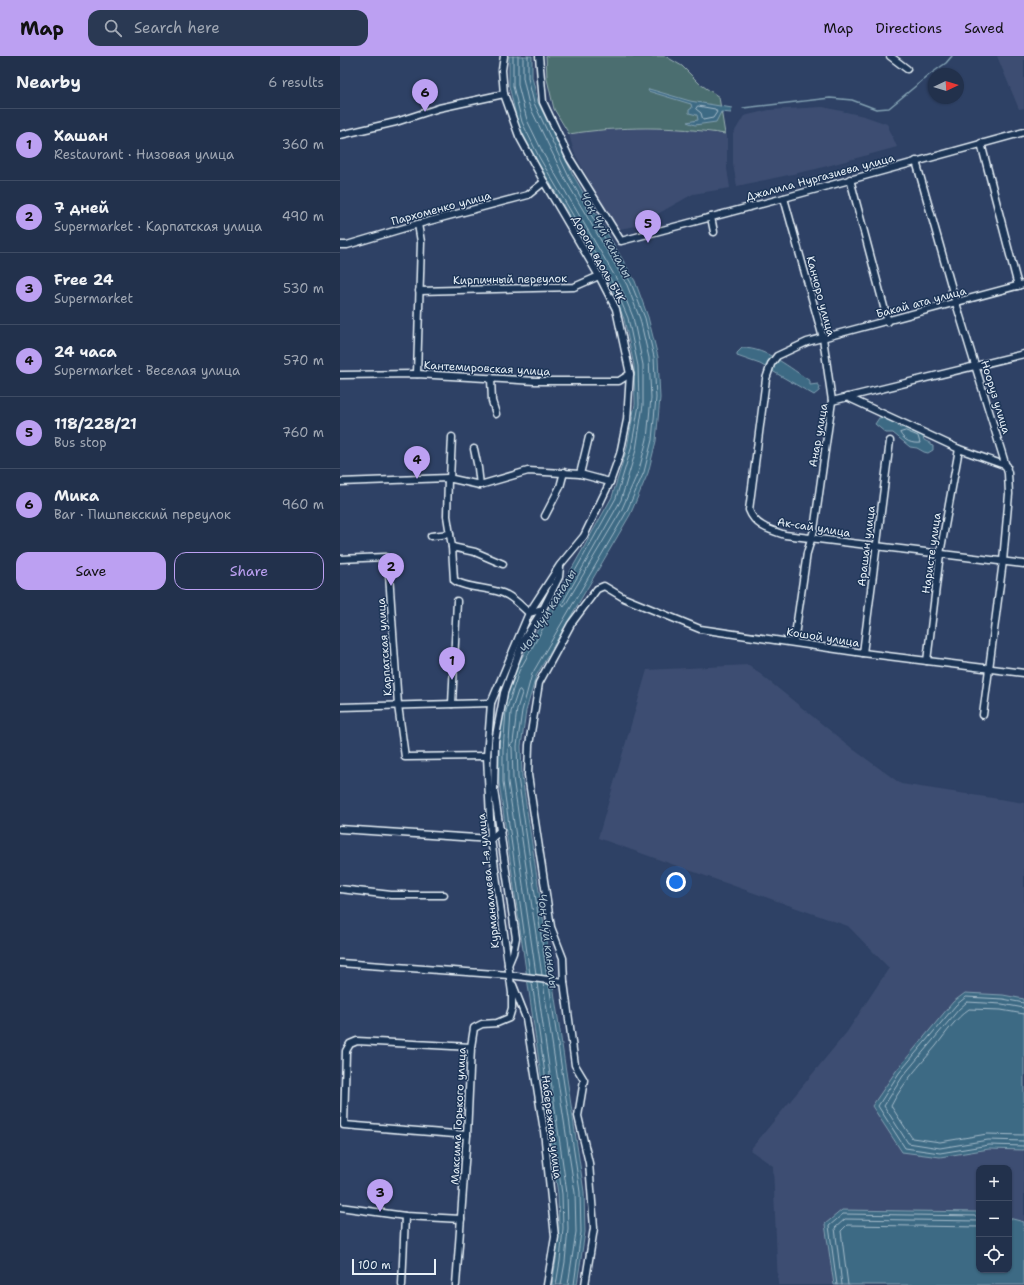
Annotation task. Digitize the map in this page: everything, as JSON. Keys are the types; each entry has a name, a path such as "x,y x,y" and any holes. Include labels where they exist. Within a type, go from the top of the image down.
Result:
{"street":[{"name":"Дорога вдоль БЧК","path":"504,56 502,70 504,94 520,136 544,182 599,276 616,309 630,374 627,420 620,454 610,482"},
{"name":"Джалила Нургазиева улица","path":"539,56 543,102 570,159 621,241 1024,132"},
{"path":"890,56 907,69"},
{"path":"340,135 396,122 439,108 504,94"},
{"path":"981,143 1021,285"},
{"name":"Нооруз улица","path":"916,161 956,303 1008,473 1009,494 1003,561 984,715"},
{"path":"850,179 888,322"},
{"name":"Пархоменко улица","path":"340,245 347,245 418,224 528,196 544,182"},
{"name":"Канчоро улица","path":"784,198 823,338 832,401"},
{"path":"710,217 714,232"},
{"path":"417,374 421,242 418,224"},
{"name":"Кирпичный переулок","path":"419,291 574,288 599,276"},
{"name":"Бакай ата улица","path":"823,338 888,322 1021,285"},
{"name":"Ак-сай улица","path":"823,338 807,342 777,356 771,364 766,379 749,510 752,517 768,529 785,535 1024,564"},
{"name":"Анар улица","path":"794,642 807,553 814,530 832,401 1024,354"},
{"name":"Кантемировская улица","path":"340,375 417,374 535,381 618,382 630,374"},
{"path":"491,378 492,401 496,414"},
{"path":"847,397 958,449 1007,466"},
{"path":"452,437 447,516 452,547 454,580 458,583 507,595 529,613 543,609"},
{"path":"580,474 589,437"},
{"name":"Арашан улица","path":"863,653 890,441"},
{"path":"474,449 480,485"},
{"name":"Наристе улица","path":"927,661 940,554 958,449"},
{"path":"340,482 449,479 480,485 528,471 580,474 610,482"},
{"path":"545,516 560,487 564,472"},
{"name":"Курманалиева 1-я улица","path":"509,974 491,840 487,756 491,702 529,613 560,565 584,536 610,482"},
{"path":"431,536 450,534"},
{"path":"452,547 474,552 503,564"},
{"name":"Карпатская улица","path":"340,559 387,558 398,705 405,757 487,756"},
{"path":"507,965 513,953 516,938 494,790 495,741 504,693 522,641 543,609 559,577 560,565"},
{"name":"Кошой улица","path":"561,981 563,958 551,927 528,775 530,737 539,683 571,624 597,589 604,586 624,598 700,629 863,653 1024,673"},
{"path":"452,704 457,600"},
{"path":"340,707 491,702 504,693"},
{"path":"340,829 491,840 501,830"},
{"path":"340,889 391,895 444,895"},
{"path":"340,963 509,974 561,981 575,1065 584,1080 578,1116 589,1163 594,1228 585,1285"},
{"name":"Максима Горького улица","path":"456,1285 467,1135 471,1047 474,1028 482,1024 497,1023 509,1018 512,1008 512,993 509,974"},
{"name":"Набережная улица","path":"509,974 526,1018 544,1131 554,1237 547,1285"},
{"path":"467,1135 344,1125 346,1052 350,1044 357,1041 471,1047"},
{"path":"340,1207 405,1216 461,1219"},
{"path":"402,1285 405,1216"}],"shaded area":[{"path":"997,56 1024,56 1024,108 1019,109"},
{"path":"823,107 864,116 887,124 897,147 816,169 737,186 733,164 733,134 744,116 769,110"},
{"path":"677,128 727,135 727,169 730,188 693,194 636,226 619,229 598,197 574,152 569,134 593,130"},
{"path":"749,665 854,750 901,784 1024,803 1024,1285 778,1285 773,1166 750,1150 847,1032 889,968 848,926 598,838 647,670"}],"green space":[{"path":"546,56 665,56 682,66 700,84 719,97 725,134 667,128 627,128 569,134 554,109 547,79"}],"water":[{"name":"Чоң Чүй каналы","path":"509,56 532,56 532,77 538,102 573,175 635,281 648,317 658,357 660,398 656,441 648,473 630,515 536,676 526,711 521,746 522,777 584,1192 585,1232 577,1285 552,1285 559,1228 558,1194 499,782 499,749 502,710 515,670 612,497 627,448 635,404 634,365 624,319 612,288 536,159 518,124 509,86"},
{"path":"649,89 690,101 732,108 731,113 721,112 716,122 695,125 687,122 698,120 697,115 689,113 689,110 692,108 691,104 648,91"},
{"path":"742,348 760,351 778,360 810,381 810,385 818,384 820,387 819,391 814,395 760,364 737,356 737,353"},
{"path":"886,417 900,423 898,426 900,428 906,426 922,434 924,440 933,446 933,450 928,453 917,448 910,447 893,433 886,433 875,424 879,418"},
{"path":"965,993 1003,995 1024,999 1024,1150 989,1149 940,1157 902,1152 872,1106 896,1071 953,1002"},
{"path":"842,1210 976,1212 976,1273 1012,1273 1012,1219 1024,1222 1024,1285 834,1285 825,1224"}],"waterway":[{"path":"743,108 830,98 852,100 876,109 889,108 946,63 952,56"}],"place":[{"name":"Мика","path":"425,112"},
{"name":"118/228/21","path":"648,243"},
{"name":"24 часа","path":"417,479"},
{"name":"7 дней","path":"391,586"},
{"name":"Хашан","path":"452,680"},
{"name":"Free 24","path":"380,1212"}]}
